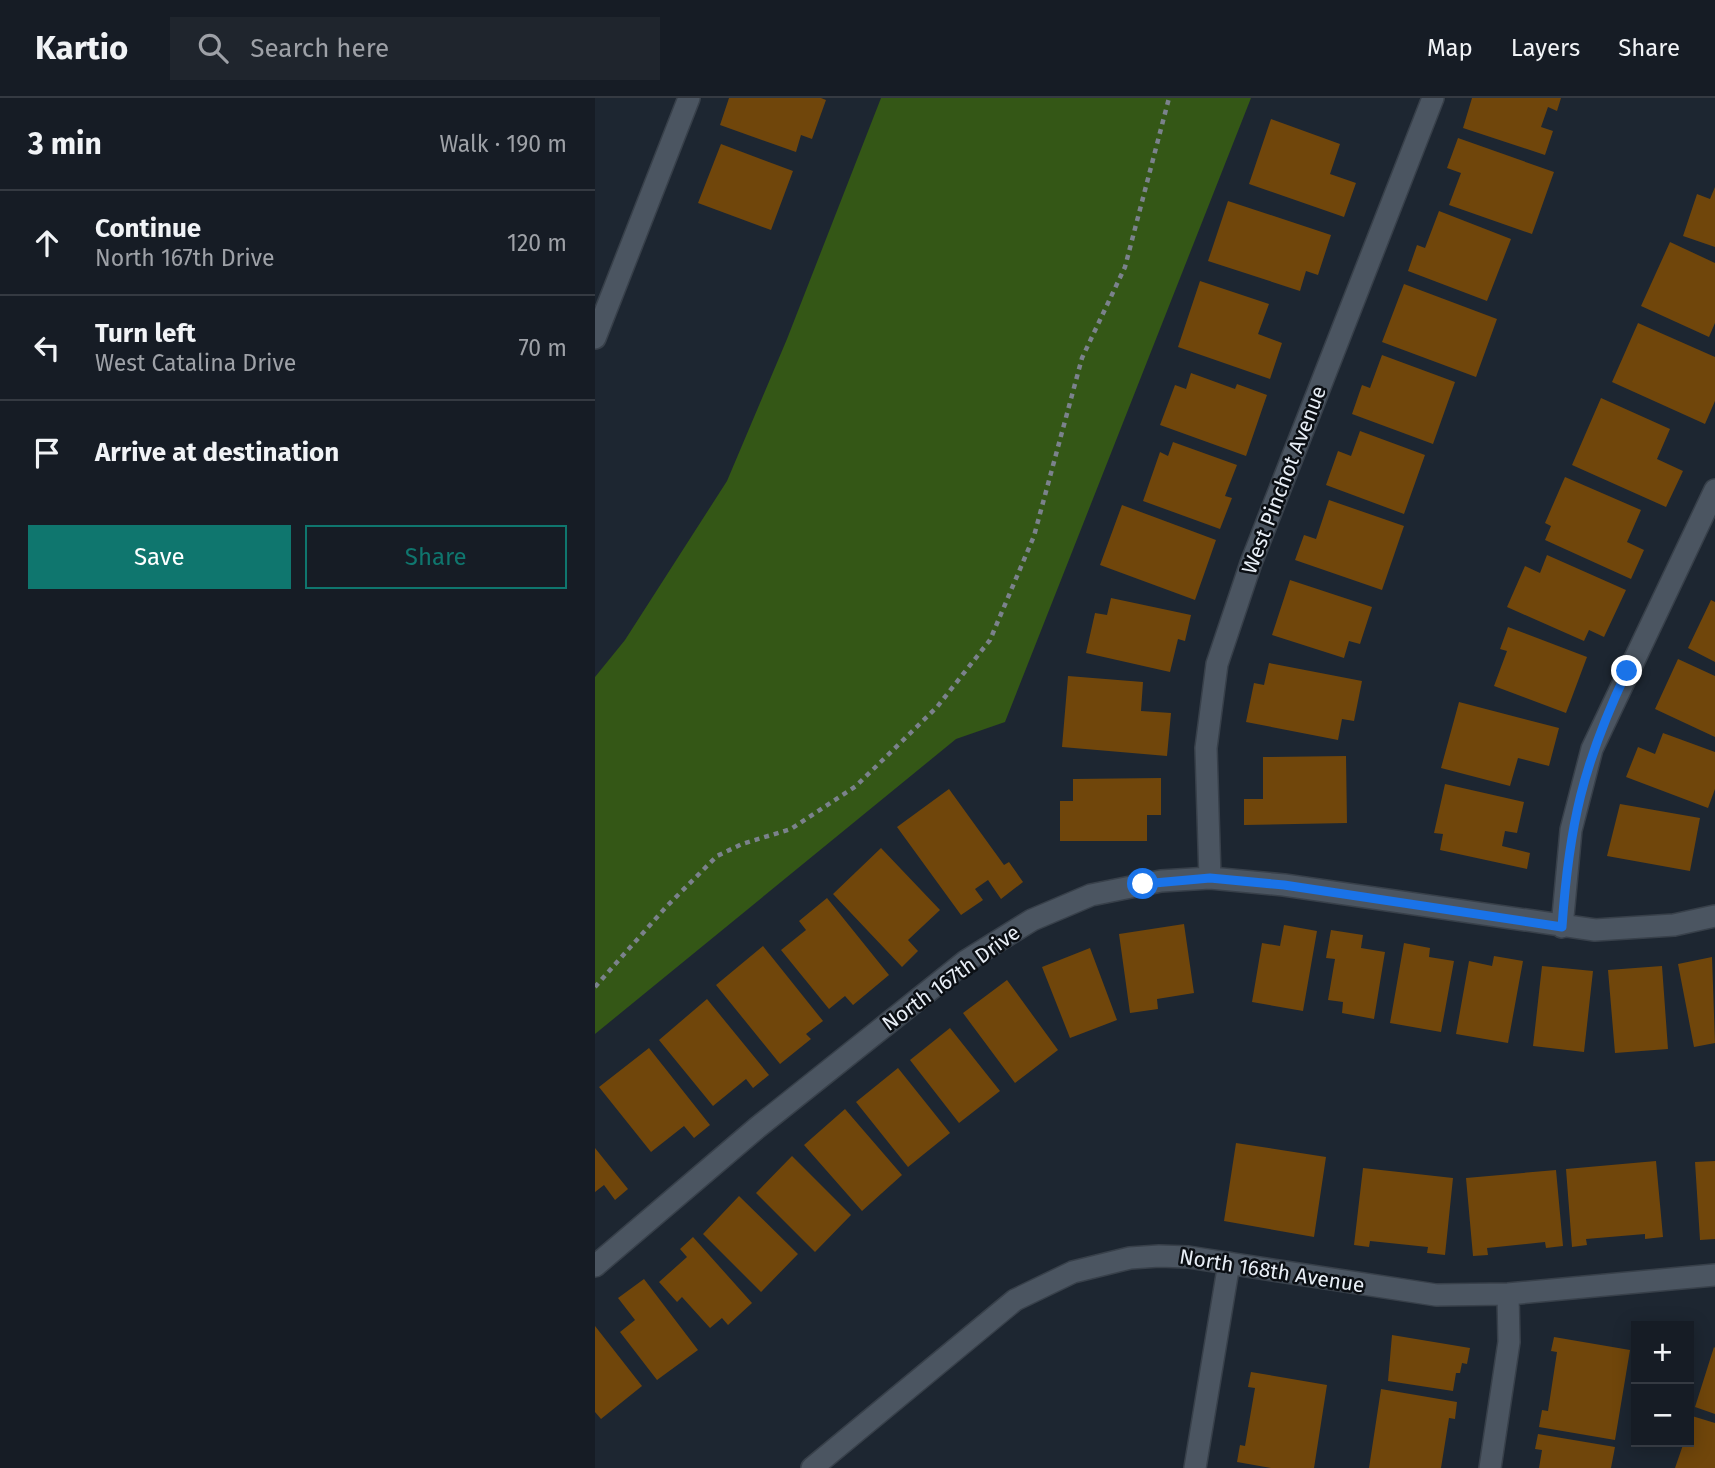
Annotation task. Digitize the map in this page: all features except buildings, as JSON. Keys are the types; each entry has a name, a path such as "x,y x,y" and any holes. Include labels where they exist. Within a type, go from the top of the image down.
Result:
{"street":[{"path":"595,338 604,292 689,98"},
{"name":"West Pinchot Avenue","path":"1210,878 1206,748 1217,664 1251,563 1433,98"},
{"path":"1562,927 1571,830 1593,749 1715,490"},
{"name":"North 167th Drive","path":"595,1266 758,1127 923,994 1032,920 1091,895 1137,885 1210,878 1322,890 1562,927 1633,929 1715,916"},
{"name":"North 168th Avenue","path":"812,1468 1015,1300 1045,1283 1073,1272 1130,1258 1178,1256 1413,1293 1508,1294 1715,1275"},
{"path":"1195,1468 1229,1263"},
{"path":"1490,1468 1507,1363 1508,1294"}],"path":[{"path":"595,987 666,907 717,856 733,847 791,829 856,786 937,707 990,640 1034,536 1082,358 1113,297 1128,260 1169,98"}],"green space":[{"path":"881,98 1251,98 1005,722 956,739 595,1034 595,677 625,640 727,481 787,339"}],"route":[{"path":"1143,884 1210,878 1284,885 1562,927 1571,830 1580,789 1593,749 1627,671"}]}
